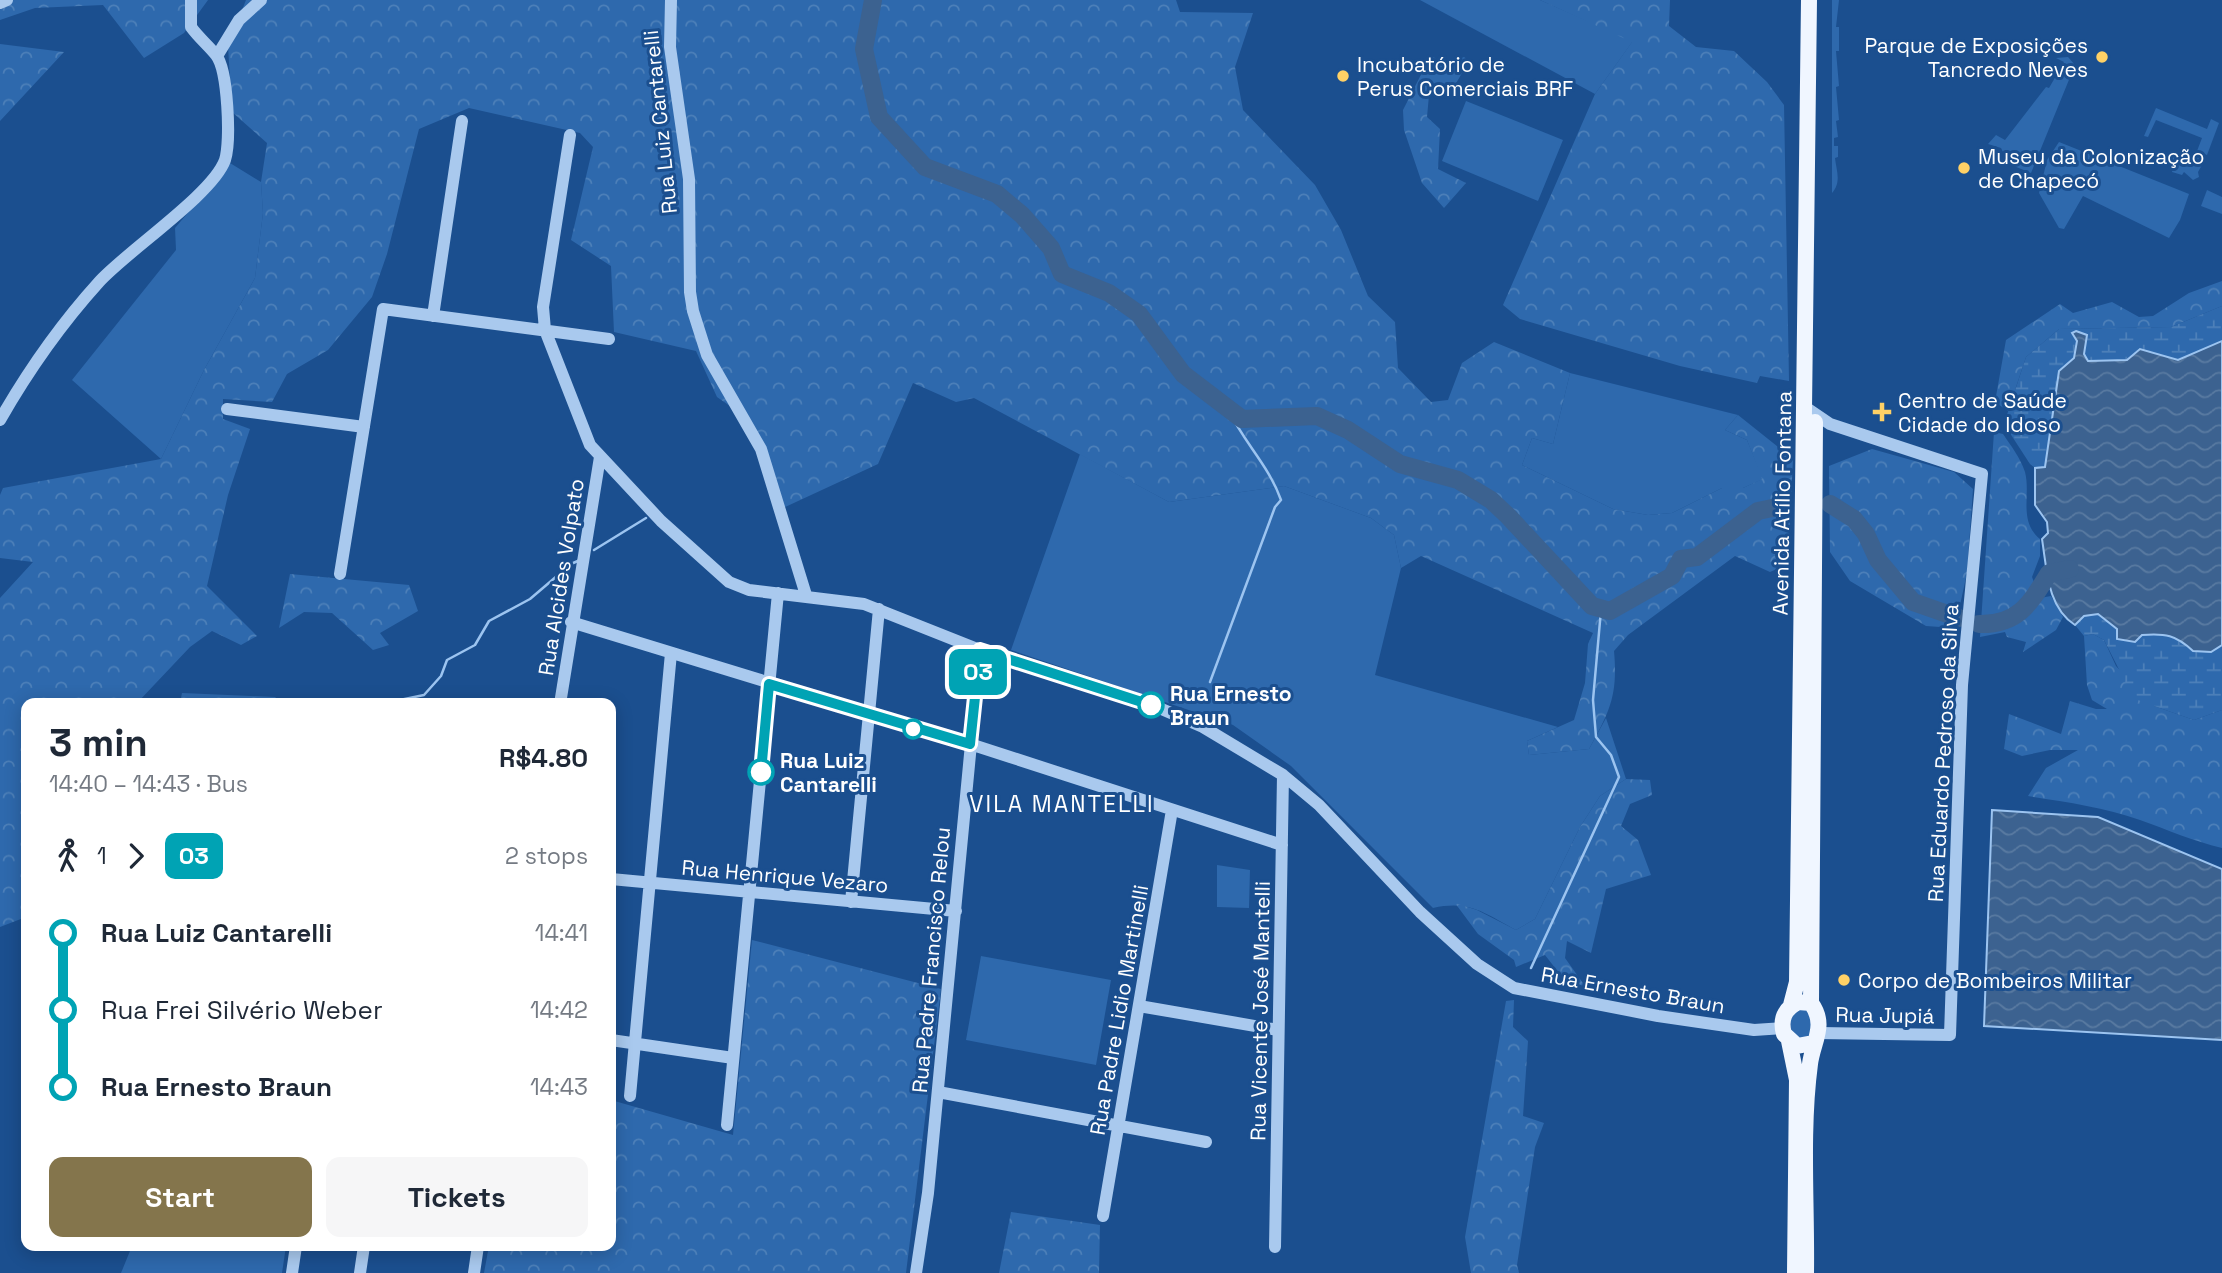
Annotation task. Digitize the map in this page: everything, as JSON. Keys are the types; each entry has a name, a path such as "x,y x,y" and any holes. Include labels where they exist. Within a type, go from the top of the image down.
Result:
{"main road":[{"name":"Avenida Atílio Fontana","path":"1809,0 1811,1003"},
{"name":"Avenida Atílio Fontana","path":"1791,1005 1797,982 1818,0"},
{"path":"1795,1273 1797,1080 1782,1018 1791,1005 1804,1001 1811,1003 1820,1019 1808,1081 1806,1273"},
{"path":"1786,1034 1797,1046 1816,1038"}],"street":[{"path":"0,2 7,0"},
{"path":"191,0 191,27 204,45 217,56"},
{"path":"0,420 44,349 100,280 200,192 224,162 229,138 217,56 239,20 261,0"},
{"name":"Rua Luiz Cantarelli","path":"671,0 670,47 689,179 690,292 693,311 707,355 761,449 806,595"},
{"path":"433,316 462,121"},
{"path":"545,330 543,307 570,135"},
{"path":"340,574 383,309 610,339"},
{"name":"Rua Ernesto Braun","path":"545,330 590,446 662,521 721,576 749,590 806,595 879,609 980,650 1157,707 1212,732 1283,775 1319,805 1420,912 1477,964 1505,984 1523,991 1658,1016 1786,1034"},
{"path":"227,409 364,427"},
{"name":"Rua Eduardo Pedroso da Silva","path":"1810,411 1830,424 1982,474 1962,685 1950,1035"},
{"name":"Rua Alcides Volpato","path":"561,698 571,622 600,457"},
{"path":"727,1125 778,593"},
{"path":"851,902 879,609"},
{"path":"571,622 970,744 1282,845"},
{"name":"Rua Padre Francisco Relou","path":"916,1273 938,1092 980,650"},
{"path":"630,1096 671,653"},
{"name":"Rua Vicente José Mantelli","path":"1275,1247 1283,775"},
{"name":"Rua Padre Lidio Martinelli","path":"1103,1216 1172,810"},
{"name":"Rua Henrique Vezaro","path":"616,880 956,911"},
{"path":"1139,1006 1278,1030"},
{"name":"Rua Jupiá","path":"1816,1038 1950,1035"},
{"path":"616,1041 733,1058"},
{"path":"938,1092 1206,1142"},
{"path":"292,1273 295,1251"},
{"path":"360,1273 363,1251"},
{"path":"474,1273 477,1251"}],"green space":[{"path":"0,0 208,0 184,33 144,58 103,5 35,8 0,20"},
{"path":"246,0 1176,0 1180,12 1253,13 1235,67 1243,110 1315,185 1341,230 1368,296 1395,322 1398,368 1431,402 1448,400 1462,363 1494,342 1570,373 1553,444 1532,438 1522,465 1613,509 1648,515 1672,513 1722,488 1743,488 1762,479 1747,440 1725,430 1738,415 1793,459 1788,564 1770,572 1735,556 1628,635 1614,651 1615,680 1611,702 1589,749 1529,755 1527,741 1574,720 1585,683 1588,644 1593,633 1421,556 1401,568 1394,535 1371,518 1284,486 1169,502 974,398 956,402 913,383 878,464 783,508 737,411 717,397 696,351 614,332 611,266 571,240 593,147 580,133 469,108 419,129 387,254 372,297 328,350 287,374 272,402 223,399 223,419 250,429 228,495 207,586 257,636 241,645 212,631 190,647 142,698 21,698 21,919 0,927 0,598 33,562 0,558 0,495 3,488 161,459 204,370 255,278 263,213 261,182 267,143 232,112 228,46"},
{"path":"1420,0 1540,0 1633,41 1595,94"},
{"path":"1540,0 1670,0 1669,26 1696,47 1734,51 1767,82 1784,105 1789,381 1760,376 1757,383 1680,366 1520,319 1503,305 1595,94 1632,42"},
{"path":"1832,0 1839,0 1836,27 1839,27 1839,51 1836,51 1839,86 1836,87 1839,120 1836,121 1838,137 1834,138 1834,146 1838,146 1838,157 1835,158 1838,180 1832,193"},
{"path":"0,44 64,52 0,121"},
{"path":"1431,55 1443,65 1464,57 1469,61 1448,97 1436,87 1429,95 1427,117 1440,129 1438,169 1466,183 1444,208 1422,183 1404,130 1403,110"},
{"path":"2068,57 2075,65 2031,173 2009,164 2001,148 1988,144 1996,135 2005,140 2046,87 2049,88 2064,62 2056,58"},
{"path":"1466,101 1563,140 1538,201 1442,161"},
{"path":"2156,108 2207,129 2211,119 2219,123 2207,155 2197,151 2202,138 2156,120 2148,137 2144,136"},
{"path":"2059,142 2189,194 2180,220 2169,238 2083,196 2064,229 2059,228 2039,193 2047,160"},
{"path":"2166,154 2191,164 2195,154 2206,158 2198,172 2199,177 2193,180 2184,172 2182,175 2172,172 2173,167 2165,164 2160,167"},
{"path":"230,163 261,182 263,213 255,278 204,370 161,459 72,380 176,250 175,228"},
{"path":"2207,190 2222,197 2222,214 2201,206"},
{"path":"2222,281 2222,306 2171,327 2059,329 2026,357 2008,411 1995,402 2006,340 2060,304 2073,313 2112,302 2139,317 2153,316 2189,293"},
{"path":"2222,306 2222,341 2178,360 2140,349 2127,360 2088,361 2084,354 2086,335 2072,334 2077,341 2074,358 2059,371 2045,467 2035,468 2030,464 2004,424 2026,357 2059,329 2171,327"},
{"path":"1570,373 1738,415 1725,430 1747,440 1763,479 1743,488 1722,488 1672,513 1648,515 1613,509 1522,465 1532,438 1553,444"},
{"path":"1994,432 2003,434 2025,472 2027,516 2033,532 2040,539 2040,556 2032,577 2040,598 2051,596 2063,617 2056,630 2023,652 2026,642 2007,637 2005,632 1980,637"},
{"path":"1872,449 1954,472 1973,489 1967,573 1955,628 1926,626 1850,581 1830,552 1829,466"},
{"path":"1080,454 1169,502 1284,486 1371,518 1394,535 1401,568 1375,675 1558,727 1527,741 1529,755 1589,749 1606,718 1626,779 1600,796 1580,827 1535,919 1516,930 1485,913 1467,907 1433,908 1291,766 1233,725 1011,650"},
{"path":"290,574 409,585 418,611 380,633 389,645 373,650 332,613 304,612 279,628"},
{"path":"2098,614 2117,629 2117,639 2149,634 2166,635 2184,643 2193,651 2211,652 2222,645 2222,710 2194,720 2154,706 2149,709 2131,693 2104,640 2093,634 2084,636 2075,625 2084,616"},
{"path":"2093,634 2104,640 2116,666 2154,706 2194,720 2222,710 2222,848 2113,812 2028,796 2046,768 2078,750 2050,750 2022,756 2004,749 2009,714 2061,734 2070,701 2096,709 2107,709 2092,700 2087,685 2084,636"},
{"path":"182,693 276,698 181,698"},
{"path":"1626,779 1650,780 1652,795 1630,804 1621,826 1638,840 1651,875 1606,889 1591,953 1567,941 1565,958 1585,986 1566,982 1545,955 1516,967 1514,960 1478,934 1455,903 1477,910 1516,930 1535,919 1580,827 1600,796"},
{"path":"1217,865 1250,870 1249,908 1217,907"},
{"path":"752,940 941,989 906,1273 484,1273 488,1251 616,1251 616,1101 733,1135"},
{"path":"981,956 1111,980 1096,1065 966,1040"},
{"path":"1514,1000 1513,1027 1528,1041 1523,1116 1544,1123 1535,1147 1517,1265 1519,1273 1471,1273 1465,1237 1506,1001"},
{"path":"1802,1006 1812,1014 1810,1037 1799,1039 1791,1029 1790,1017"},
{"path":"1011,1212 1100,1225 1099,1273 999,1273"},
{"path":"130,1251 285,1251 282,1273 121,1273"}],"water":[{"path":"2076,331 2087,335 2084,354 2088,361 2127,360 2140,349 2178,360 2222,341 2222,645 2211,652 2193,651 2175,638 2157,634 2142,635 2135,642 2117,639 2117,629 2098,614 2084,616 2075,625 2059,608 2054,598 2047,575 2042,539 2048,533 2047,522 2035,505 2035,468 2045,467 2059,371 2074,358 2077,341 2072,333"},
{"path":"1992,810 2098,817 2222,869 2222,1040 1984,1026"}],"waterway":[{"path":"873,0 864,49 879,117 925,167 997,194 1022,215 1051,248 1062,274 1109,293 1139,314 1183,374 1242,419 1317,416 1348,430 1400,464 1458,480 1491,500 1592,606 1610,611 1672,576 1681,559 1697,557 1758,511 1782,506"},
{"path":"1210,682 1275,507 1281,500 1276,487 1228,409"},
{"path":"1830,504 1854,519 1866,534 1878,560 1913,602 1959,618"},
{"path":"594,550 646,518"},
{"path":"410,698 424,695 441,676 447,660 475,645 489,621 530,599 571,564 580,560"},
{"path":"1979,624 2004,621 2013,616 2029,603 2049,573 2070,569"},
{"path":"1531,968 1619,777 1611,755 1596,737 1593,700 1601,610"}],"bus line":[{"name":"03","path":"761,772 769,684 970,744 980,650 1151,705"}],"place":[{"name":"Parque de Exposições Tancredo Neves","path":"2102,57"},
{"name":"Incubatório de Perus Comerciais BRF","path":"1343,76"},
{"name":"Museu da Colonização de Chapecó","path":"1964,168"},
{"name":"Centro de Saúde Cidade do Idoso","path":"1882,412"},
{"name":"Rua Ernesto Braun","path":"1151,705"},
{"name":"Rua Luiz Cantarelli","path":"761,772"},
{"name":"Corpo de Bombeiros Militar","path":"1844,980"}],"district":[{"name":"VILA MANTELLI","path":"1062,804"}]}
